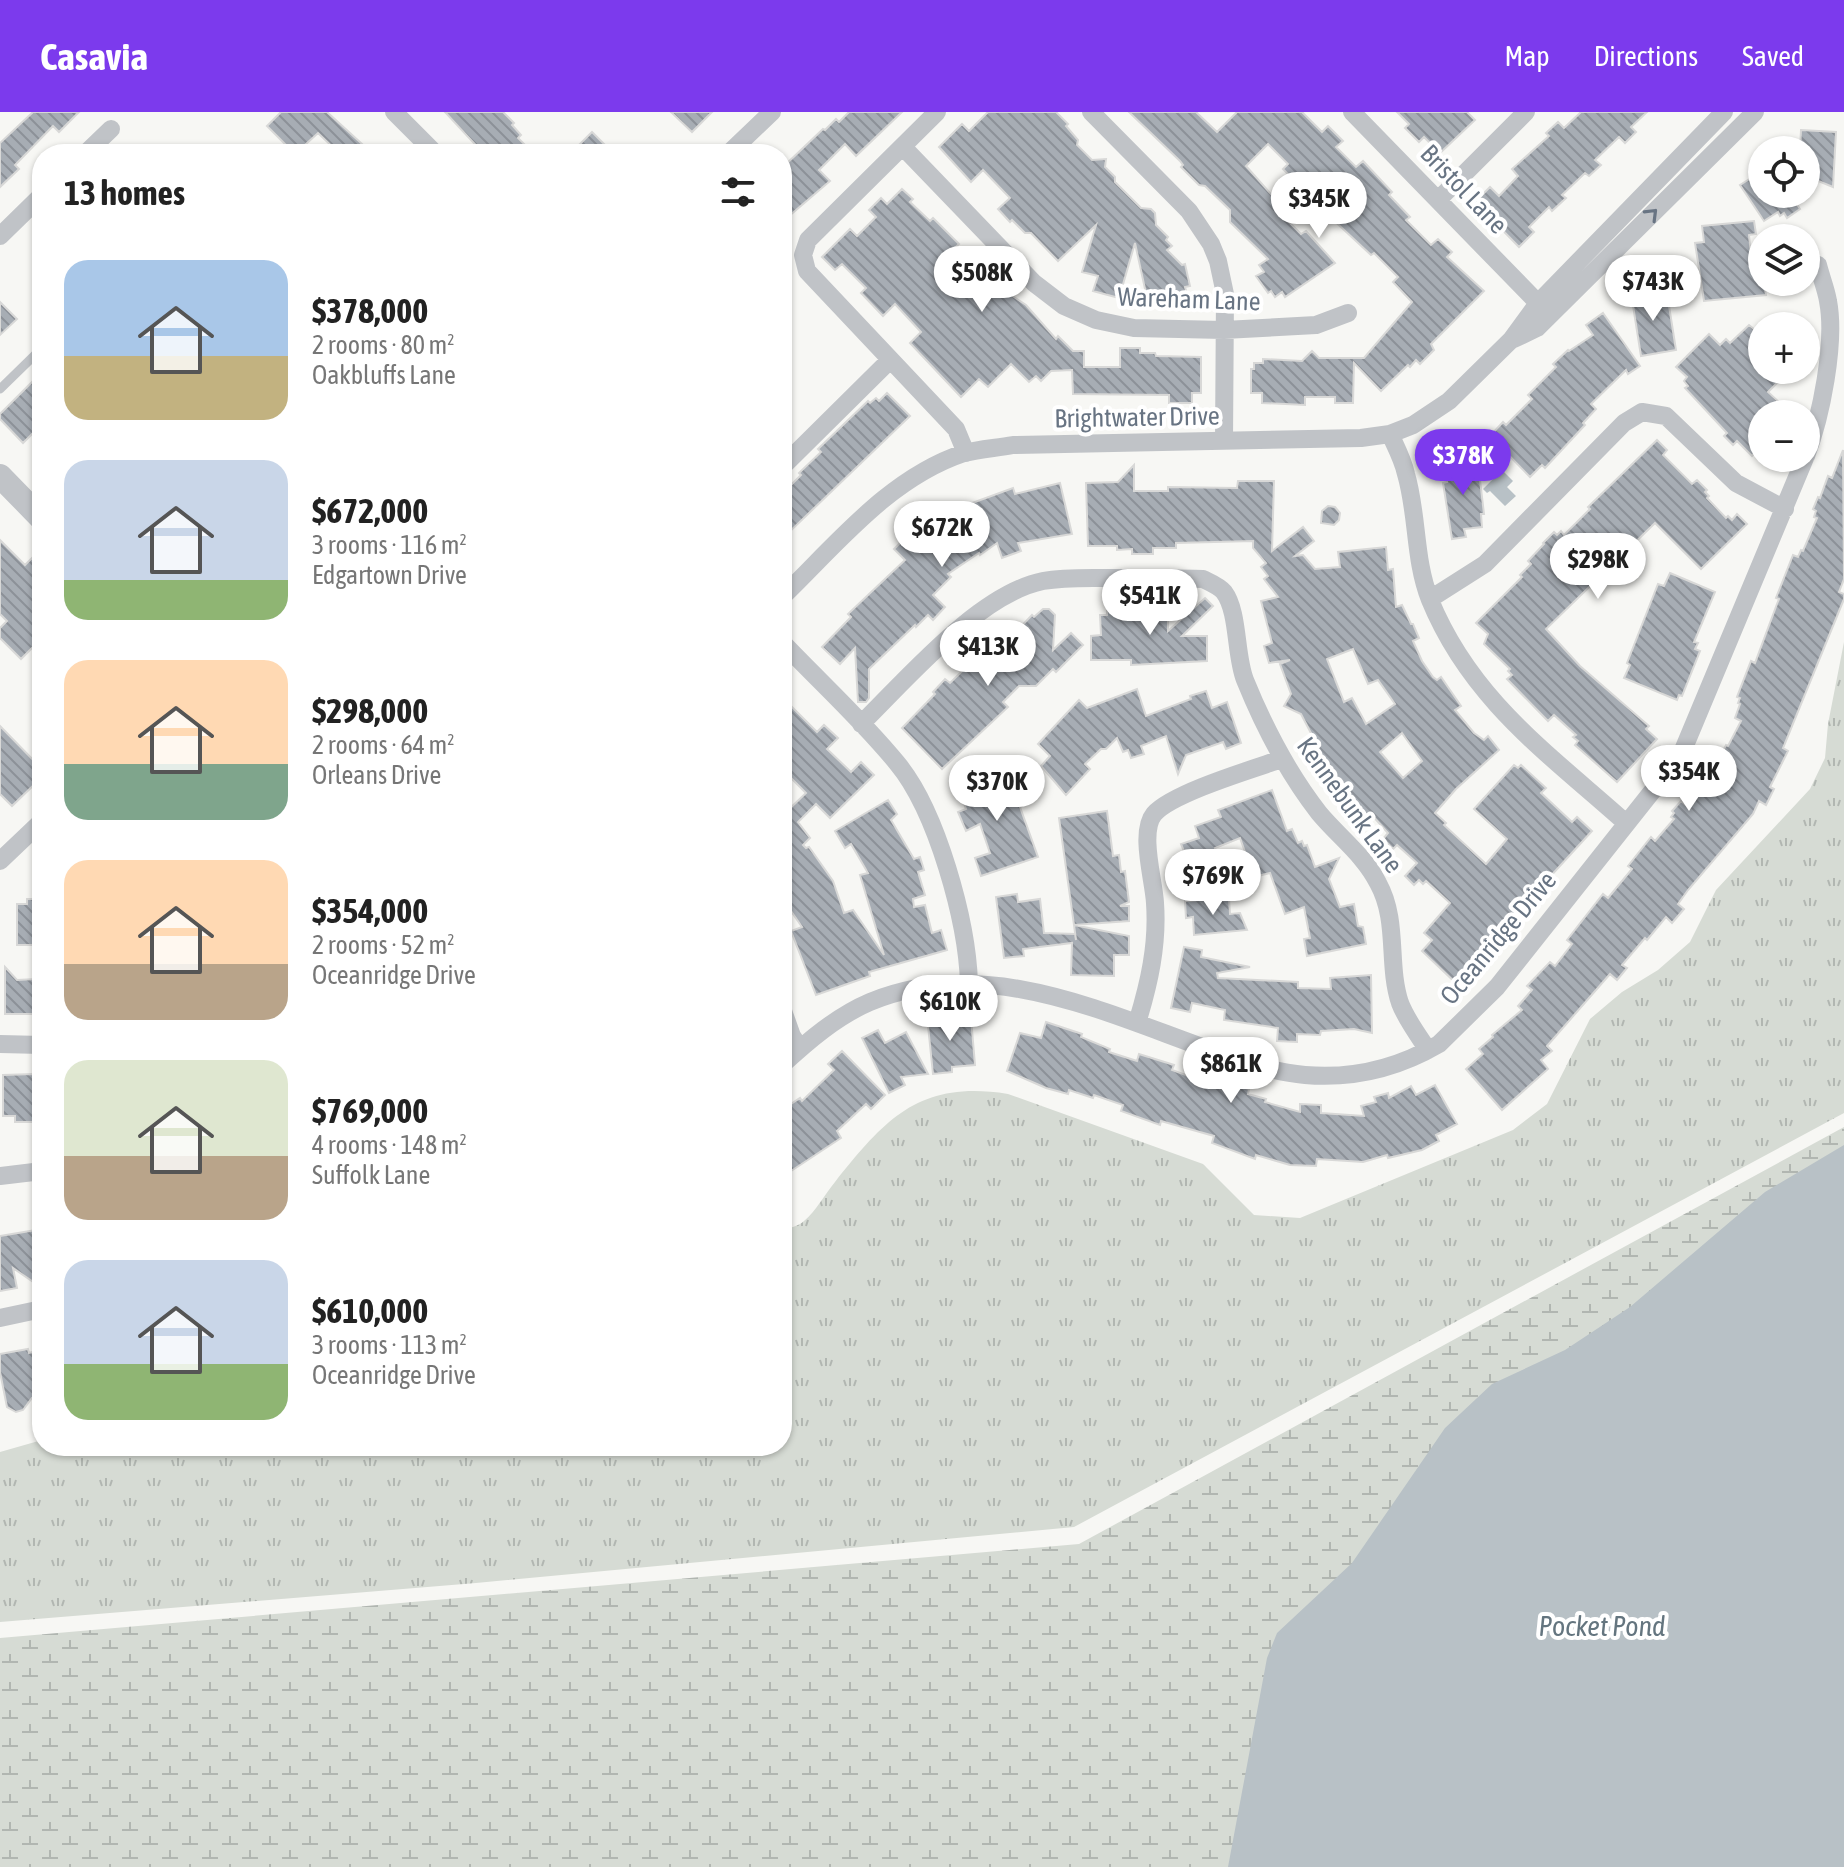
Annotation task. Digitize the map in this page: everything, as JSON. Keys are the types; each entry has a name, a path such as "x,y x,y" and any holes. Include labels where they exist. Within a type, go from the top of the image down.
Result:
{"street":[{"path":"394,112 426,144"},
{"path":"738,144 772,112"},
{"path":"937,112 808,240 803,255 807,271 956,429 966,453"},
{"path":"1091,112 1189,211 1211,244 1223,277 1224,441"},
{"name":"Bristol Lane","path":"1352,112 1538,303"},
{"path":"1438,200 1526,112"},
{"name":"Brightwater Drive","path":"792,587 893,491 933,466 966,453 1013,445 1361,438 1390,434 1413,425 1449,401 1511,340 1538,303 1724,112"},
{"name":"Brightwater Drive","path":"1511,340 1537,328 1755,112"},
{"path":"95,144 111,129"},
{"name":"Wareham Lane","path":"903,147 1034,283 1064,306 1096,320 1134,328 1224,330 1316,325 1348,313"},
{"path":"0,236 32,205"},
{"name":"Oceanridge Drive","path":"1820,272 1830,320 1820,405"},
{"path":"792,457 890,360"},
{"path":"1430,599 1485,564 1624,423 1642,412 1666,416 1736,483 1785,509"},
{"path":"1390,434 1406,474 1420,564 1430,599 1452,645 1503,715 1626,823"},
{"name":"Oceanridge Drive","path":"792,1056 836,1020 868,1002 908,989 969,983 1029,990 1076,1002 1223,1055 1302,1075 1358,1073 1388,1067 1428,1050 1497,987 1681,755 1800,472"},
{"path":"0,476 32,509"},
{"name":"Kennebunk Lane","path":"861,724 963,625 989,604 1016,590 1043,581 1071,578 1187,578 1203,579 1224,591 1232,615 1243,676 1262,722 1282,759 1320,815 1365,862 1380,885 1391,919 1400,1002 1428,1050"},
{"path":"792,652 899,764 918,796 935,831 963,933 969,983"},
{"path":"1137,1023 1151,973 1155,936 1147,829 1153,815 1180,797 1282,759"},
{"path":"1,859 32,830"},
{"path":"792,1036 800,1048"},
{"path":"0,1044 32,1045"},
{"path":"4,1174 32,1172"},
{"path":"0,1318 32,1311"}],"lane":[{"path":"0,389 32,358"}],"green space":[{"path":"1844,642 1844,1113 1074,1527 476,1583 0,1622 0,1452 32,1443 32,1456 792,1456 792,1226 808,1217 853,1159 889,1122 928,1099 977,1091 1008,1094 1203,1164 1254,1215 1300,1218 1513,1130 1547,1104 1590,1019 1622,992 1658,970 1690,942 1716,890 1810,789 1825,758 1828,724"},
{"path":"1844,1127 1844,1867 0,1867 0,1638 1079,1544"}],"water":[{"path":"1470,438 1513,481 1507,487 1516,496 1505,506 1490,491 1487,493 1483,489 1495,477 1463,445"},
{"name":"Pocket Pond","path":"1844,1145 1844,1867 1228,1867 1267,1658 1277,1633 1352,1563 1445,1428 1492,1384 1565,1350 1630,1307 1765,1192"}],"building":[{"path":"33,112 79,112 59,132 53,126 32,144 15,165 19,169 0,187 0,143"},
{"path":"281,112 327,112 362,144 330,144 318,133 306,144 285,144 267,126"},
{"path":"445,112 503,112 514,123 512,125 521,135 518,138 524,144 475,144"},
{"path":"671,112 712,112 692,132"},
{"path":"849,112 902,112 856,156 845,144 819,170 830,181 792,213 792,158 823,129 836,119 839,122"},
{"path":"988,112 1056,112 1068,124 1066,126 1078,140 1077,145 1092,160 1106,159 1105,167 1115,177 1115,182 1141,208 1151,209 1155,213 1156,225 1172,246 1167,250 1182,265 1185,264 1190,286 1185,287 1187,294 1181,296 1182,300 1158,306 1155,296 1147,298 1135,243 1119,298 1093,291 1098,276 1082,272 1096,225 1058,261 1031,233 1025,233 1012,220 1010,222 998,209 1010,198 983,170 971,182 939,147 962,124 969,131"},
{"path":"1129,112 1196,112 1217,132 1237,112 1302,112 1322,132 1328,126 1343,141 1336,147 1356,167 1363,161 1392,192 1389,195 1410,217 1406,220 1431,245 1438,239 1452,252 1447,257 1484,291 1431,344 1434,350 1420,364 1416,360 1410,367 1408,365 1381,391 1354,363 1353,403 1335,403 1335,397 1305,397 1305,405 1262,403 1262,393 1251,393 1254,363 1263,363 1263,359 1302,361 1312,351 1319,358 1364,358 1412,302 1393,282 1398,277 1318,205 1323,200 1303,180 1298,185 1283,169 1288,164 1268,144 1246,166 1286,211 1282,215 1301,234 1306,231 1335,263 1285,297 1282,292 1275,297 1271,291 1268,293 1256,276 1264,272 1259,265 1268,259 1230,222 1230,210 1205,186 1199,185 1181,167 1180,161"},
{"path":"1397,112 1467,112 1475,120 1440,153 1424,137 1419,142 1405,128 1409,124"},
{"path":"1581,112 1647,112 1631,127 1636,132 1625,143 1619,137 1595,160 1601,165 1589,176 1585,173 1562,195 1566,198 1552,211 1549,207 1529,227 1534,232 1519,247 1475,202 1490,187 1499,196 1518,176 1512,169 1549,136 1546,133 1558,122 1564,128"},
{"path":"1801,130 1836,132 1833,187 1820,182 1820,136 1801,136"},
{"path":"592,132 604,144 580,144"},
{"path":"1748,180 1748,197 1740,185"},
{"path":"902,189 913,199 910,202 930,221 933,218 959,244 947,255 974,283 986,272 1005,291 1026,305 1056,339 1058,336 1073,351 1084,351 1084,367 1120,367 1120,348 1140,348 1140,353 1155,353 1156,356 1201,357 1201,393 1192,393 1192,403 1169,403 1169,395 1073,394 1072,370 1051,371 1041,381 1036,376 1029,382 1011,364 988,387 979,379 961,397 910,343 921,332 895,304 883,316 861,293 866,288 842,264 835,270 822,257 850,229 857,236 876,217 869,210 881,198 887,204"},
{"path":"1755,208 1800,209 1787,218 1784,213 1780,216 1778,212 1764,221"},
{"path":"1754,221 1754,224 1748,224 1748,296 1756,296 1704,301 1695,243 1704,242 1702,226"},
{"path":"1652,289 1653,296 1667,293 1676,350 1641,356 1631,293"},
{"path":"0,302 17,319 0,335"},
{"path":"1603,313 1640,366 1628,374 1626,370 1591,404 1596,409 1583,423 1585,425 1545,468 1542,465 1530,477 1490,436 1532,399 1528,395 1556,367 1553,364 1568,350 1593,335 1586,325"},
{"path":"1748,326 1748,384 1776,384 1768,392 1777,400 1748,400 1748,452 1737,441 1733,445 1724,436 1727,433 1685,388 1688,386 1684,381 1687,377 1676,367 1709,334 1720,345 1726,339 1730,343"},
{"path":"32,382 32,434 23,443 0,419 0,414"},
{"path":"887,393 910,416 792,529 792,484 801,475 799,473 821,452 818,449 868,401 870,403 876,398 879,401"},
{"path":"1657,440 1667,450 1663,455 1692,484 1697,480 1707,490 1707,498 1726,518 1728,516 1732,520 1737,514 1747,524 1701,569 1655,523 1546,629 1580,666 1649,726 1646,729 1657,739 1617,782 1575,745 1578,741 1573,737 1576,735 1554,715 1548,721 1507,679 1512,675 1508,671 1510,669 1484,644 1488,634 1476,623 1522,577 1520,575 1531,564 1528,561 1543,543 1554,532 1557,535 1561,531 1564,535 1590,509 1588,507"},
{"path":"1843,450 1844,579 1839,592 1844,594 1844,599 1783,748 1788,751 1770,787 1774,789 1766,805 1759,801 1753,814 1688,890 1678,904 1684,909 1672,923 1666,917 1622,965 1627,968 1617,980 1610,974 1547,1046 1552,1051 1541,1060 1548,1069 1502,1110 1466,1069 1483,1054 1479,1049 1492,1035 1522,1010 1518,1006 1532,990 1527,986 1550,962 1555,966 1572,944 1567,940 1603,894 1608,898 1632,869 1628,866 1651,837 1655,841 1674,819 1671,817 1672,811 1681,801 1686,805 1696,792 1700,795 1741,721 1735,718 1740,704 1737,697 1751,661 1755,663 1793,555 1798,557 1803,551 1817,518 1813,509 1828,476 1832,478"},
{"path":"1467,457 1468,464 1478,463 1484,514 1481,514 1482,527 1464,529 1466,537 1452,539 1443,483 1447,482 1445,467 1451,466 1450,459"},
{"path":"1134,465 1134,491 1168,491 1168,487 1237,488 1238,481 1274,481 1272,551 1303,527 1314,541 1295,556 1303,555 1315,569 1340,567 1338,552 1386,547 1388,570 1393,569 1396,607 1402,605 1413,624 1419,638 1413,641 1422,661 1433,677 1437,680 1441,677 1461,706 1455,710 1474,733 1484,740 1488,736 1499,750 1435,813 1486,864 1507,839 1474,809 1514,765 1518,768 1521,765 1546,788 1541,793 1572,822 1577,817 1592,831 1536,892 1538,894 1526,908 1522,905 1495,939 1498,942 1466,974 1469,977 1460,987 1422,951 1432,940 1424,933 1450,903 1426,881 1423,884 1419,880 1414,885 1405,876 1417,863 1397,845 1393,849 1383,839 1388,833 1371,814 1368,817 1364,812 1360,816 1319,770 1307,747 1313,743 1310,739 1313,737 1301,714 1284,706 1291,694 1280,664 1290,660 1269,663 1264,646 1272,643 1261,601 1278,597 1264,579 1268,576 1261,567 1266,563 1253,548 1253,541 1176,543 1176,548 1153,548 1153,554 1132,554 1132,549 1117,550 1117,546 1088,546 1086,483 1118,482","holes":["1353,649 1368,684 1378,680 1395,704 1366,724 1352,698 1344,702 1327,659","1402,733 1422,761 1403,778 1380,752"]},
{"path":"1060,483 1072,534 1018,543 1021,551 1002,558 997,543 948,574 951,577 933,595 945,607 933,620 928,615 915,625 869,669 869,698 866,702 858,702 855,648 840,664 822,647 851,617 848,614 905,560 894,549 920,523 927,530 964,506 1013,488 1015,494"},
{"path":"1328,506 1335,507 1340,513 1334,525 1321,523 1322,511"},
{"path":"0,540 25,565 32,558 32,648 21,659 0,638 0,628 7,621 0,614"},
{"path":"1670,573 1715,592 1694,642 1698,643 1695,649 1700,651 1682,696 1679,695 1677,700 1624,678 1658,584 1664,586"},
{"path":"1205,598 1213,606 1182,636 1207,636 1207,661 1131,665 1131,660 1091,660 1091,636 1101,635 1100,615 1107,615 1107,611 1148,610 1148,604 1168,604 1168,631"},
{"path":"1043,609 1049,609 1055,615 1053,650 1071,633 1083,645 1056,672 1053,669 1036,686 1019,686 1003,702 1008,707 942,769 902,728 945,679 950,683 991,643 994,646 1005,635 1009,639 1032,615 1034,617"},
{"path":"1137,689 1146,716 1206,691 1212,708 1227,702 1241,743 1226,749 1223,742 1186,755 1178,774 1166,736 1141,746 1144,754 1131,758 1128,750 1123,752 1117,738 1085,764 1090,769 1066,795 1041,766 1050,756 1038,744 1079,700 1087,708"},
{"path":"792,707 817,732 824,725 838,738 827,749 851,772 861,762 874,775 830,818 816,804 798,822 810,838 803,845 809,847 833,881 844,913 853,910 884,955 860,875 868,873 851,844 845,848 835,831 888,800 897,814 891,820 914,859 920,857 924,870 918,872 925,895 913,899 914,907 925,905 932,933 941,930 947,950 869,972 870,976 816,995 792,934 792,931 802,927 792,912 792,806 806,793 792,779"},
{"path":"0,726 32,759 32,787 12,806 0,794"},
{"path":"1000,770 1010,793 1015,790 1022,806 1038,857 981,876 975,858 990,853 980,824 966,831 958,812 966,809 958,788"},
{"path":"1272,790 1287,831 1292,829 1298,843 1302,841 1304,846 1307,845 1315,867 1339,858 1329,879 1340,907 1354,904 1358,926 1363,927 1366,944 1307,956 1304,939 1310,938 1304,907 1285,914 1270,873 1254,877 1240,838 1215,848 1221,868 1191,879 1182,858 1186,856 1181,844 1199,838 1195,826 1221,817 1218,810"},
{"path":"1107,811 1113,856 1119,855 1121,872 1125,871 1129,902 1120,906 1129,906 1129,921 1074,925 1059,818"},
{"path":"1017,894 1018,902 1040,899 1044,933 1075,934 1076,940 1074,925 1129,936 1129,955 1114,955 1114,976 1071,975 1072,943 1023,949 1024,956 1004,958 996,897"},
{"path":"1229,898 1230,914 1240,913 1247,930 1194,935 1193,917 1186,918 1185,901"},
{"path":"27,899 32,899 32,945 17,945 17,904 27,904"},
{"path":"1184,947 1202,950 1201,957 1250,967 1217,973 1218,978 1298,982 1298,988 1331,989 1330,978 1371,975 1372,1033 1354,1029 1321,1031 1320,1035 1297,1034 1297,1042 1277,1041 1278,1028 1224,1020 1225,1010 1192,1003 1190,1012 1171,1008"},
{"path":"5,967 17,980 32,979 32,1014 5,1014"},
{"path":"955,1014 955,1020 971,1018 975,1065 952,1067 952,1072 933,1074 927,1016"},
{"path":"1046,1022 1082,1034 1081,1037 1110,1049 1109,1052 1137,1061 1139,1054 1174,1065 1172,1070 1229,1091 1232,1083 1249,1089 1248,1094 1266,1099 1265,1102 1300,1112 1300,1104 1321,1105 1321,1113 1364,1116 1361,1106 1376,1102 1374,1097 1388,1093 1389,1098 1411,1086 1416,1095 1435,1085 1457,1124 1436,1135 1439,1141 1422,1150 1388,1158 1387,1155 1363,1162 1317,1159 1316,1166 1290,1165 1256,1155 1255,1159 1212,1143 1214,1136 1161,1121 1160,1125 1121,1111 1123,1105 1094,1095 1093,1098 1069,1090 1068,1094 1046,1088 1007,1071 1020,1033 1041,1038"},
{"path":"878,1030 885,1043 906,1032 928,1074 901,1077 905,1085 889,1093 862,1038"},
{"path":"842,1051 885,1095 871,1109 866,1104 837,1131 841,1138 792,1170 792,1103 800,1098 802,1101 834,1070 828,1064"},
{"path":"32,1074 32,1122 15,1122 15,1116 3,1116 3,1075"},
{"path":"32,1231 32,1281 13,1268 17,1288 0,1291 0,1236"},
{"path":"28,1349 29,1353 32,1352 32,1398 23,1410 16,1412 7,1407 0,1354"}]}
